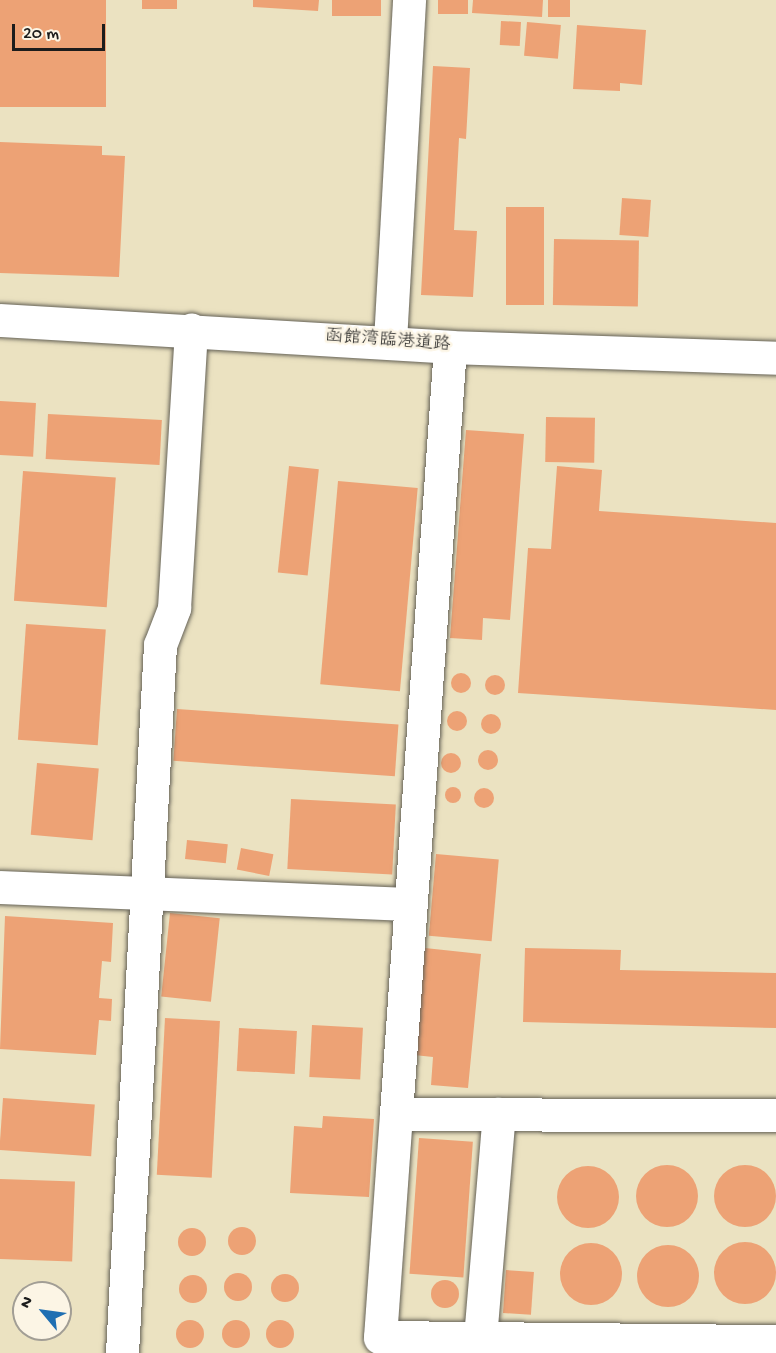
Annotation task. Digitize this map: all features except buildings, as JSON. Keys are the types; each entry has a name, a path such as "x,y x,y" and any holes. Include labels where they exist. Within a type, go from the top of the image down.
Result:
{"street":[{"path":"390,341 409,0"},
{"name":"函館湾臨港道路","path":"0,320 390,341 450,347 776,358"},
{"path":"122,1353 160,645 174,608 191,330"},
{"path":"450,347 380,1337 441,1345 480,1338 776,1341"},
{"path":"0,887 410,904"},
{"path":"396,1114 776,1115"},
{"path":"480,1338 499,1114"}]}
